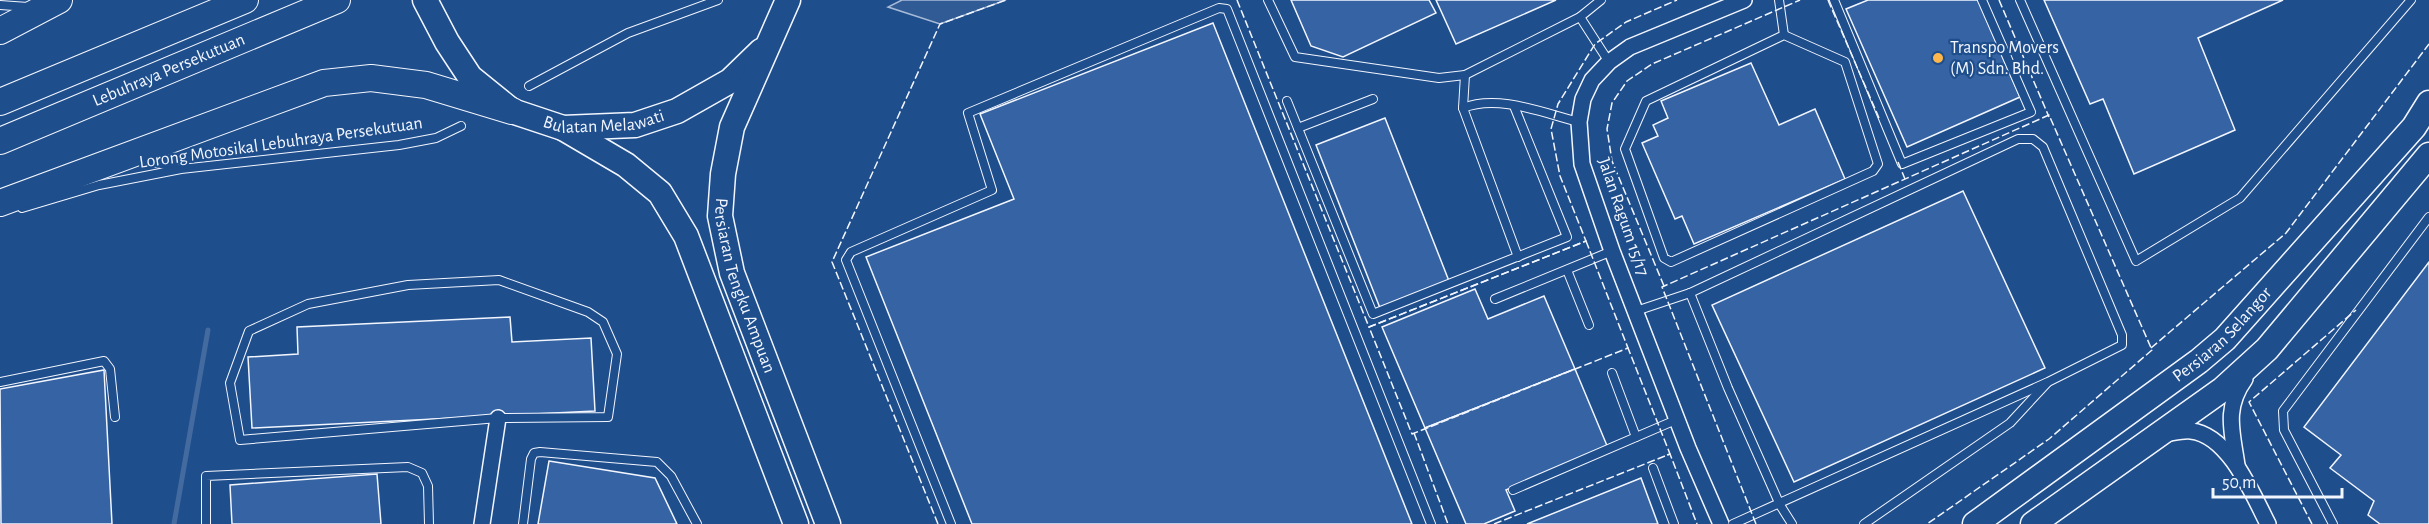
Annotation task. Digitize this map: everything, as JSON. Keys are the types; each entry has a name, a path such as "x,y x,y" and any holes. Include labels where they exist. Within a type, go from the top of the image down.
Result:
{"highway":[{"name":"Lebuhraya Persekutuan","path":"0,102 245,0"},
{"name":"Lebuhraya Persekutuan","path":"0,141 337,0"},
{"path":"0,31 51,4"},
{"path":"5,207 128,156 324,83 371,78 426,85 512,111"}],"main road":[{"name":"Bulatan Melawati","path":"426,1 447,42 470,77 512,111 563,128 635,125 677,111 730,81 769,44 788,0"},
{"name":"Persiaran Tengku Ampuan","path":"769,44 732,127 723,174 720,216 732,273 828,524"},
{"name":"Persiaran Selangor","path":"1975,524 2199,361 2225,339 2414,127 2429,103"},
{"name":"Persiaran Tengku Ampuan","path":"563,128 626,165 660,193 686,236 796,524"},
{"name":"Persiaran Selangor","path":"2033,524 2223,389 2267,349 2429,154"}],"street":[{"name":"Jalan Ragum 15/17","path":"1721,524 1612,251 1582,164 1579,122 1583,99 1593,80 1609,62 1630,47 1744,0"},
{"path":"2237,465 2230,417 2235,393 2267,349"},
{"path":"482,524 498,418"},
{"path":"2158,435 2192,431 2213,440 2237,465 2268,524"}],"lane":[{"path":"529,86 628,33 718,0"},
{"path":"1268,0 1295,57 1439,78 1465,75 1580,17 1601,0"},
{"path":"1779,0 1784,35"},
{"path":"1834,0 1902,164 2031,112 1982,0"},
{"path":"2020,0 2136,261 2240,198 2411,0"},
{"path":"0,5 51,4"},
{"path":"951,524 846,260 851,252 992,190 968,113 1219,8 1227,9 1431,524"},
{"path":"1580,17 1609,62"},
{"path":"1784,35 1845,62 1878,164 1873,171 1671,262 1664,258 1625,148 1646,101 1784,35"},
{"path":"1465,75 1463,108 1518,257"},
{"path":"1298,128 1373,99"},
{"path":"1287,101 1373,314 1567,237 1514,106"},
{"path":"1463,108 1479,102 1514,106 1579,122"},
{"name":"Lorong Motosikal Lebuhraya Persekutuan","path":"5,207 181,169 399,145 436,138 461,126"},
{"path":"1636,311 1690,293 2018,139 2032,139 2043,147 2122,335 2122,345 2114,352 1780,505 1733,524"},
{"path":"128,156 181,169"},
{"path":"2333,524 2284,430 2283,411 2429,217"},
{"path":"1495,299 1612,251"},
{"path":"1566,270 1589,325"},
{"path":"499,280 588,312 603,322 616,354 608,417 498,418 240,440 230,383 249,331 308,304 408,285 499,280"},
{"path":"1690,293 1780,505 1792,524"},
{"path":"0,382 104,362 110,369 115,417"},
{"path":"1612,373 1636,437"},
{"path":"1864,524 2010,423 2033,402 2048,382"},
{"path":"1513,490 1678,419"},
{"path":"523,524 531,459 534,453 540,452 657,462 671,476 697,524"},
{"path":"206,524 206,476 408,467 423,473 428,486 429,524"},
{"path":"1653,468 1674,524"}],"shaded area":[{"path":"902,0 1006,0 940,24 888,7"}],"building":[{"path":"1291,0 1429,0 1436,13 1343,57 1311,46"},
{"path":"1436,0 1556,0 1456,44"},
{"name":"Transpo Movers (M) Sdn. Bhd.","path":"1868,0 1978,0 2020,97 1907,147 1846,9"},
{"path":"2044,0 2283,0 2198,38 2235,130 2134,174 2103,99 2090,104"},
{"path":"1213,23 1412,524 972,524 866,257 1014,199 980,114"},
{"path":"1751,63 1779,125 1815,109 1845,179 1694,244 1682,216 1675,219 1642,143 1658,136 1653,125 1668,118 1661,101"},
{"path":"1385,118 1449,281 1380,308 1316,145"},
{"path":"1963,191 2045,368 1794,482 1712,305"},
{"path":"2429,262 2429,524 2380,524 2368,515 2374,501 2330,468 2341,455 2304,427"},
{"path":"1475,289 1488,319 1544,296 1575,369 1425,428 1382,327"},
{"path":"510,317 512,342 591,338 595,411 252,428 248,357 298,354 297,327"},
{"path":"1575,369 1608,448 1506,490 1515,511 1484,524 1466,524 1425,428"},
{"path":"104,370 112,524 1,524 0,389"},
{"path":"549,461 655,478 677,524 538,524"},
{"path":"377,474 381,524 232,524 230,485"},
{"path":"1641,478 1658,524 1527,524"}],"waterway":[{"path":"174,524 208,330"}],"fence":[{"path":"938,524 832,262 940,24 1006,0"},
{"path":"1237,0 1369,327 1586,241 1560,176 1551,129 1558,104 1595,44 1626,22 1677,0"},
{"path":"1664,286 1612,161 1607,129 1612,103 1627,81 1652,64 1800,0"},
{"path":"1828,0 1879,118"},
{"path":"1999,0 2049,117"},
{"path":"2151,348 2286,233 2429,44"},
{"path":"1756,524 1662,287 2049,115 2152,350 2049,439 1927,524"},
{"path":"1898,162 1905,179"},
{"path":"1586,241 1628,348 1412,434 1369,327 1586,241"},
{"path":"2312,524 2249,402 2356,310"},
{"path":"1494,524 1670,454 1628,348 1625,349"},
{"path":"1414,433 1448,524"},
{"path":"1667,455 1670,454 1697,524"}],"place":[{"name":"Transpo Movers (M) Sdn. Bhd.","path":"1938,58"}]}
